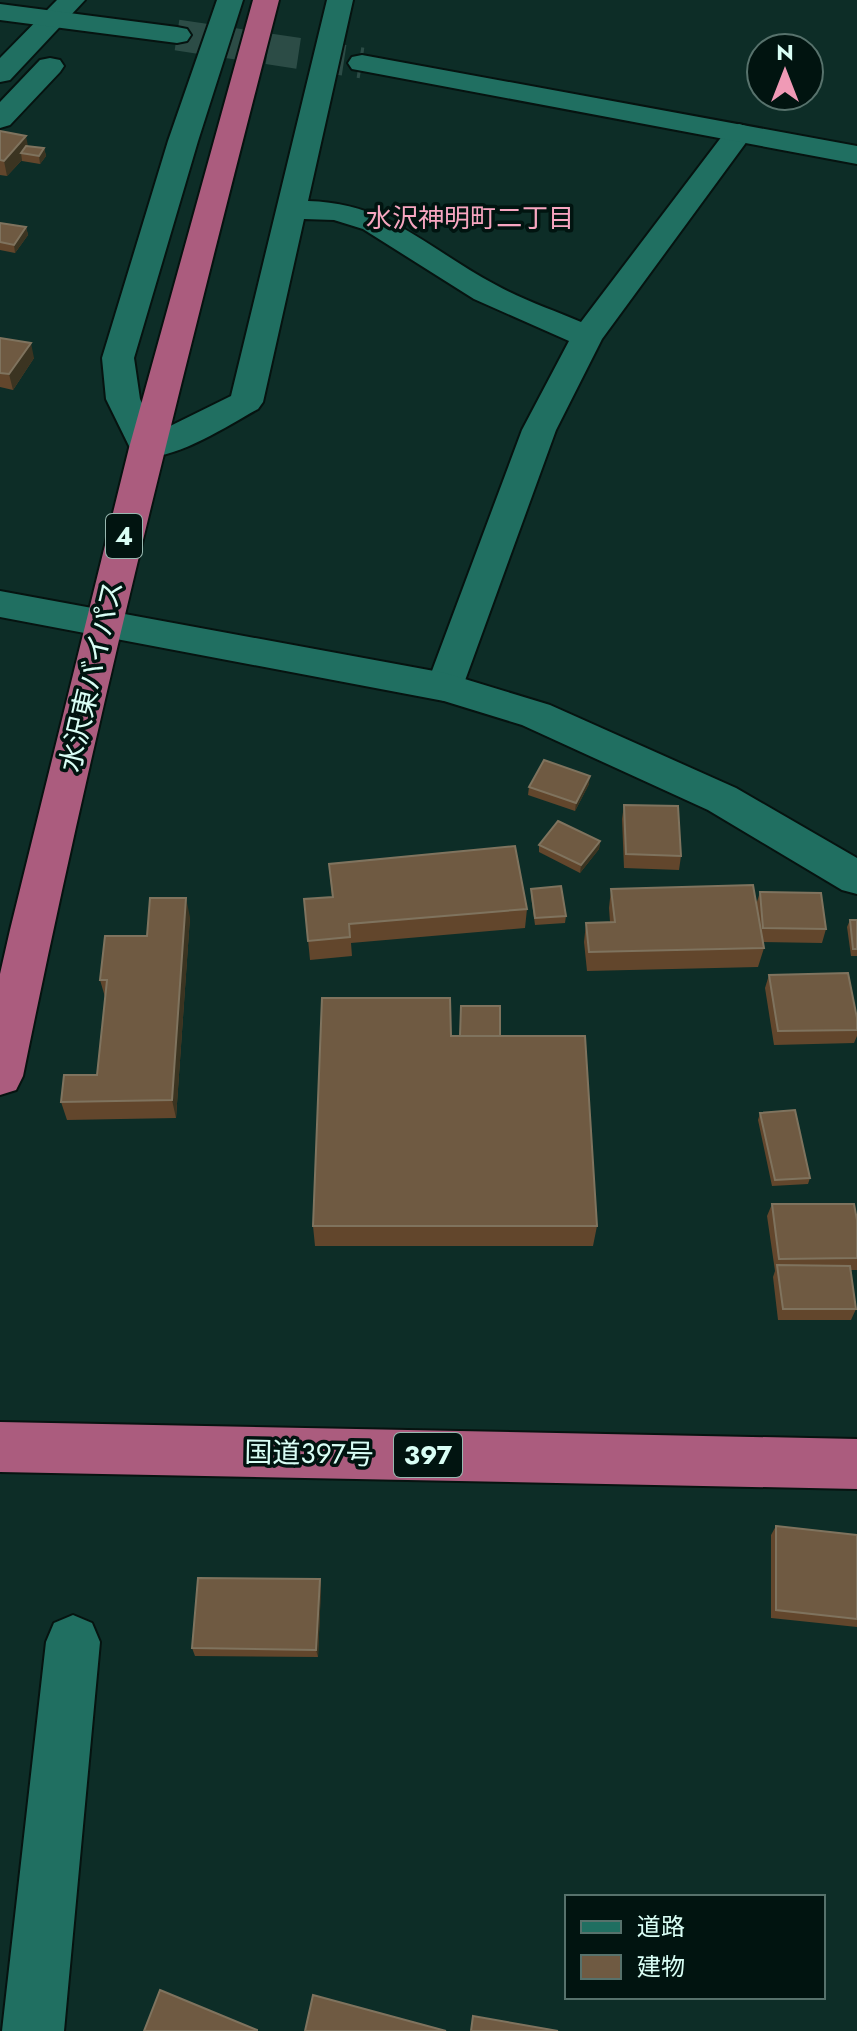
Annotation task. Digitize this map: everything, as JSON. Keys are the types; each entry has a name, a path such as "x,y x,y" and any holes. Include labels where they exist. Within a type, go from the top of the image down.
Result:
{"highway":[{"name":"水沢東バイパス","path":"0,1076 102,625 266,0"},
{"name":"国道397号","path":"0,1447 857,1464"}],"street":[{"path":"230,0 183,141 118,358 123,399 146,448 184,435 246,402 340,0"},
{"path":"0,74 62,9"},
{"path":"0,12 62,9 177,35"},
{"path":"362,63 857,155"},
{"path":"0,119 50,66"},
{"path":"445,687 539,430 587,337 739,133"},
{"path":"290,210 337,211 374,223 485,292 587,337"},
{"path":"0,604 445,687 536,715 722,799 857,878"},
{"path":"33,2031 73,1642"}],"building":[{"path":"0,131 26,136 4,161 0,160"},
{"path":"26,146 44,148 39,156 21,153"},
{"path":"0,223 26,227 14,245 0,242"},
{"path":"0,338 31,343 9,374 0,373"},
{"path":"544,760 590,776 576,803 529,787"},
{"path":"624,805 678,806 681,856 626,854"},
{"path":"558,821 600,841 581,865 539,845"},
{"path":"515,846 527,909 349,924 350,937 308,941 304,899 333,897 329,864"},
{"path":"753,885 764,948 589,952 586,923 615,922 611,889"},
{"path":"561,886 566,916 535,918 531,889"},
{"path":"760,892 821,893 826,929 763,928"},
{"path":"150,898 186,898 172,1100 61,1102 64,1075 97,1075 107,980 100,980 105,936 147,936"},
{"path":"850,920 857,920 857,949 853,949"},
{"path":"848,973 857,1030 778,1031 769,975"},
{"path":"322,998 450,998 451,1036 585,1036 597,1226 313,1226"},
{"path":"461,1006 500,1006 500,1036 460,1036"},
{"path":"795,1110 810,1178 775,1180 760,1113"},
{"path":"772,1204 854,1204 857,1258 779,1259"},
{"path":"777,1265 850,1266 856,1309 783,1309"},
{"path":"776,1526 857,1535 857,1619 776,1610"},
{"path":"198,1578 320,1579 316,1650 192,1648"},
{"path":"160,1990 257,2030 257,2031 144,2031"},
{"path":"313,1995 446,2031 305,2031"},
{"path":"473,2016 558,2031 471,2031"}],"tunnel":[{"path":"177,35 362,63"}],"district":[{"name":"水沢神明町二丁目","path":"470,218"}]}
